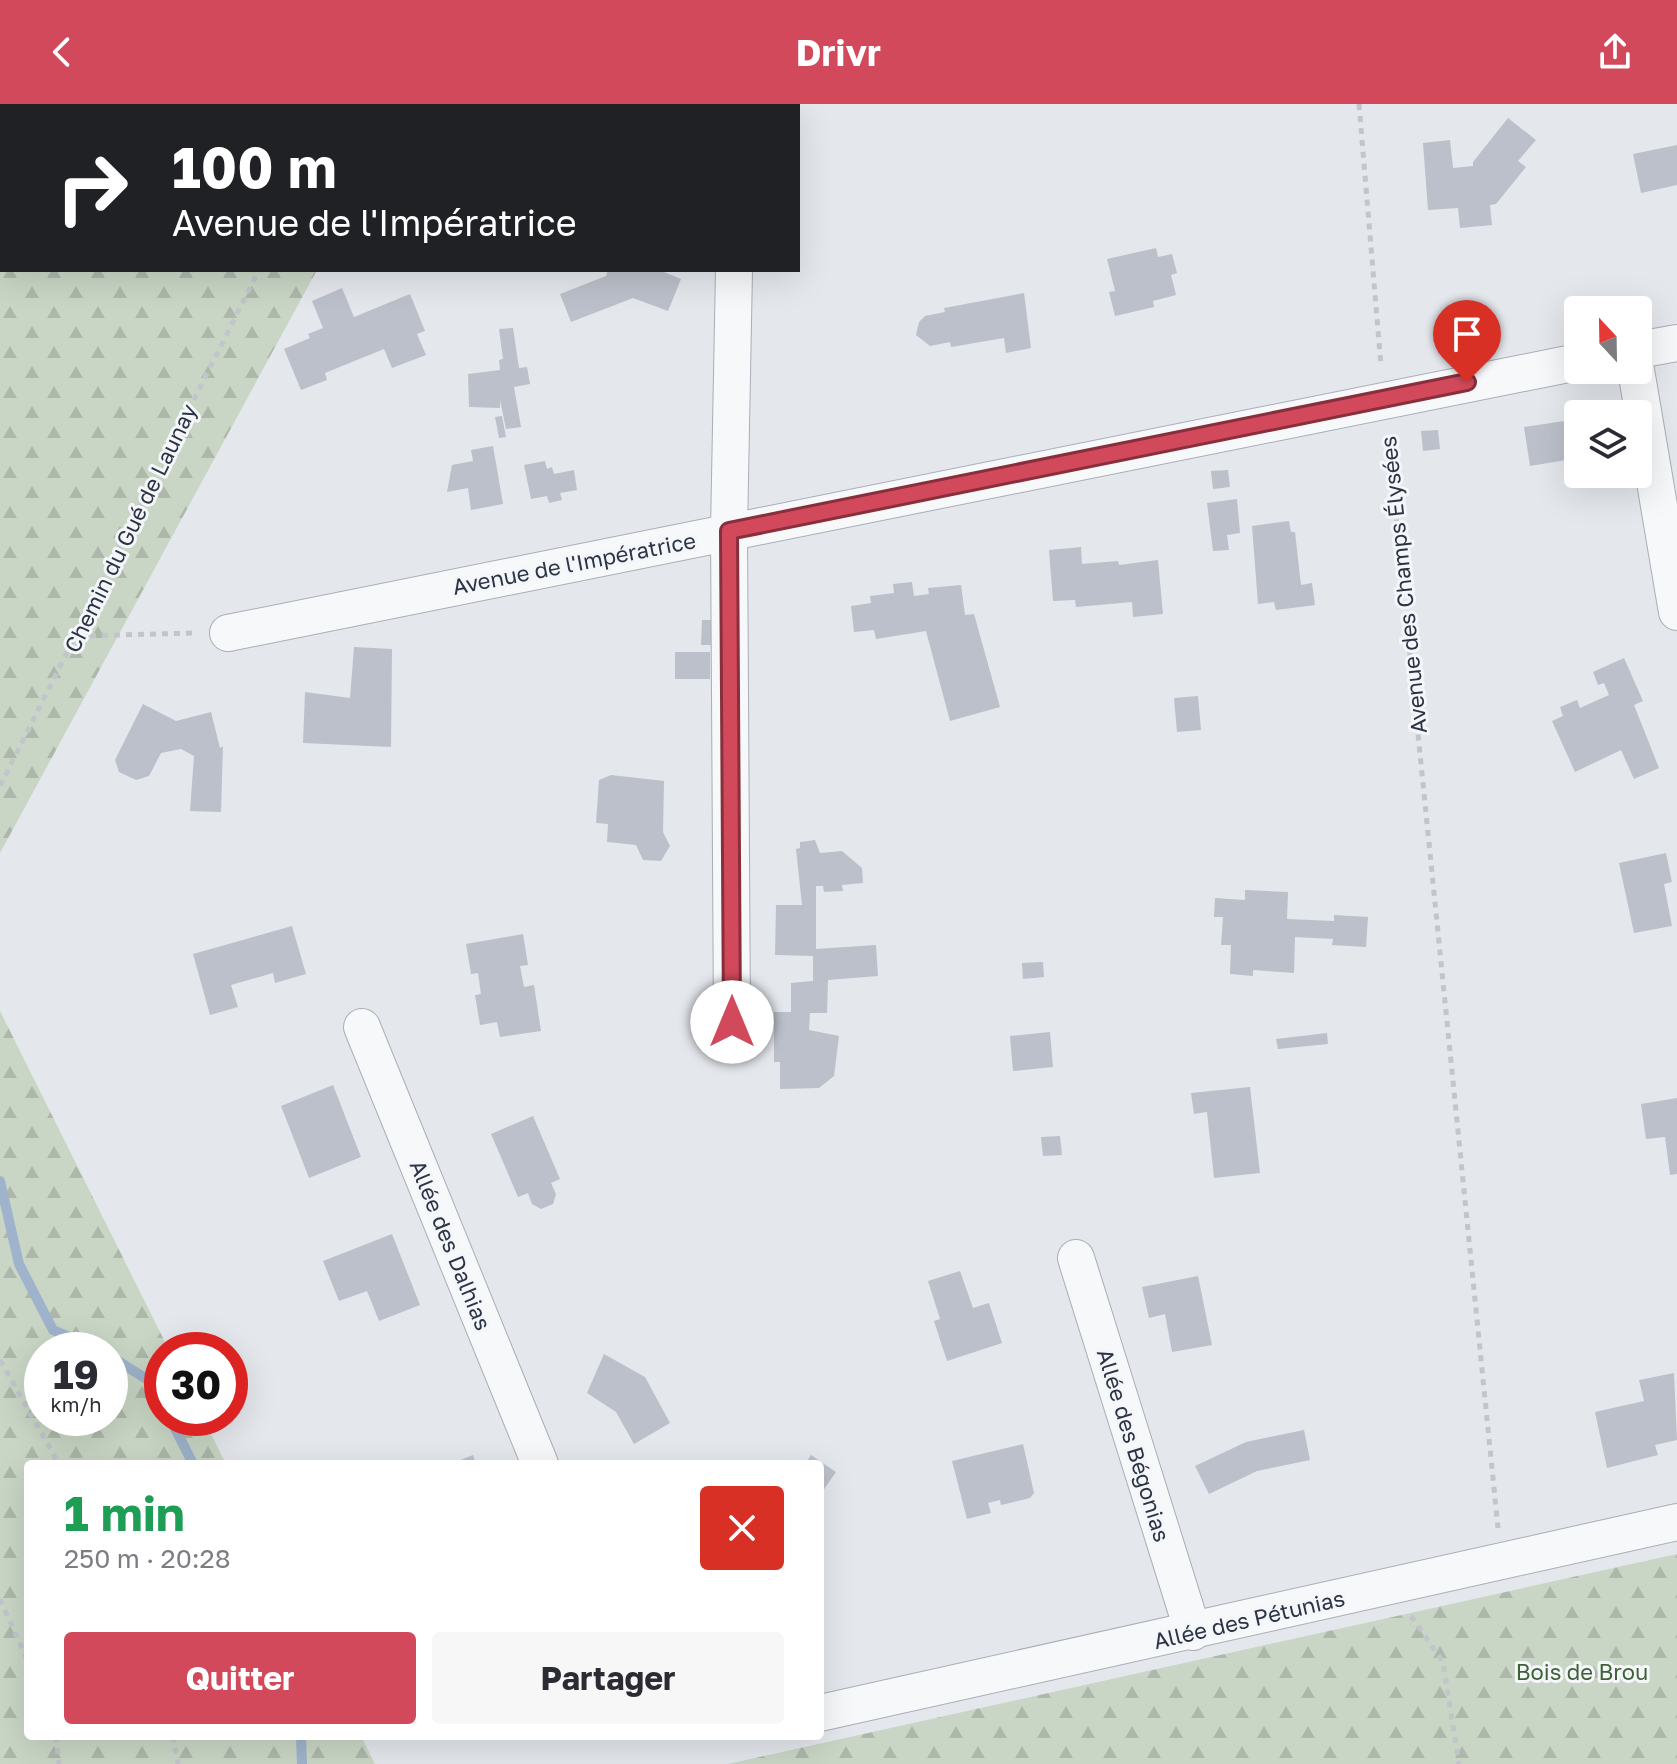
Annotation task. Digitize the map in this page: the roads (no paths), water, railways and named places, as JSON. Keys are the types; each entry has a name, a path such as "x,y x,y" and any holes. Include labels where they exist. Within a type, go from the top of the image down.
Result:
{"street":[{"path":"732,1022 729,531 734,272"},
{"path":"1652,347 1677,343"},
{"name":"Avenue de l'Impératrice","path":"228,633 1384,398 1564,365"},
{"path":"1638,384 1677,612"},
{"name":"Allée des Dalhias","path":"362,1027 538,1460"},
{"name":"Allée des Bégonias","path":"1076,1258 1193,1632"},
{"name":"Allée des Pétunias","path":"824,1712 1677,1522"}],"waterway":[{"path":"0,1181 19,1264 53,1330 58,1332"},
{"path":"128,1367 144,1377"},
{"path":"179,1436 191,1460"},
{"path":"301,1740 302,1764"}],"park label":[{"name":"Bois de Brou","path":"1582,1671"}]}
